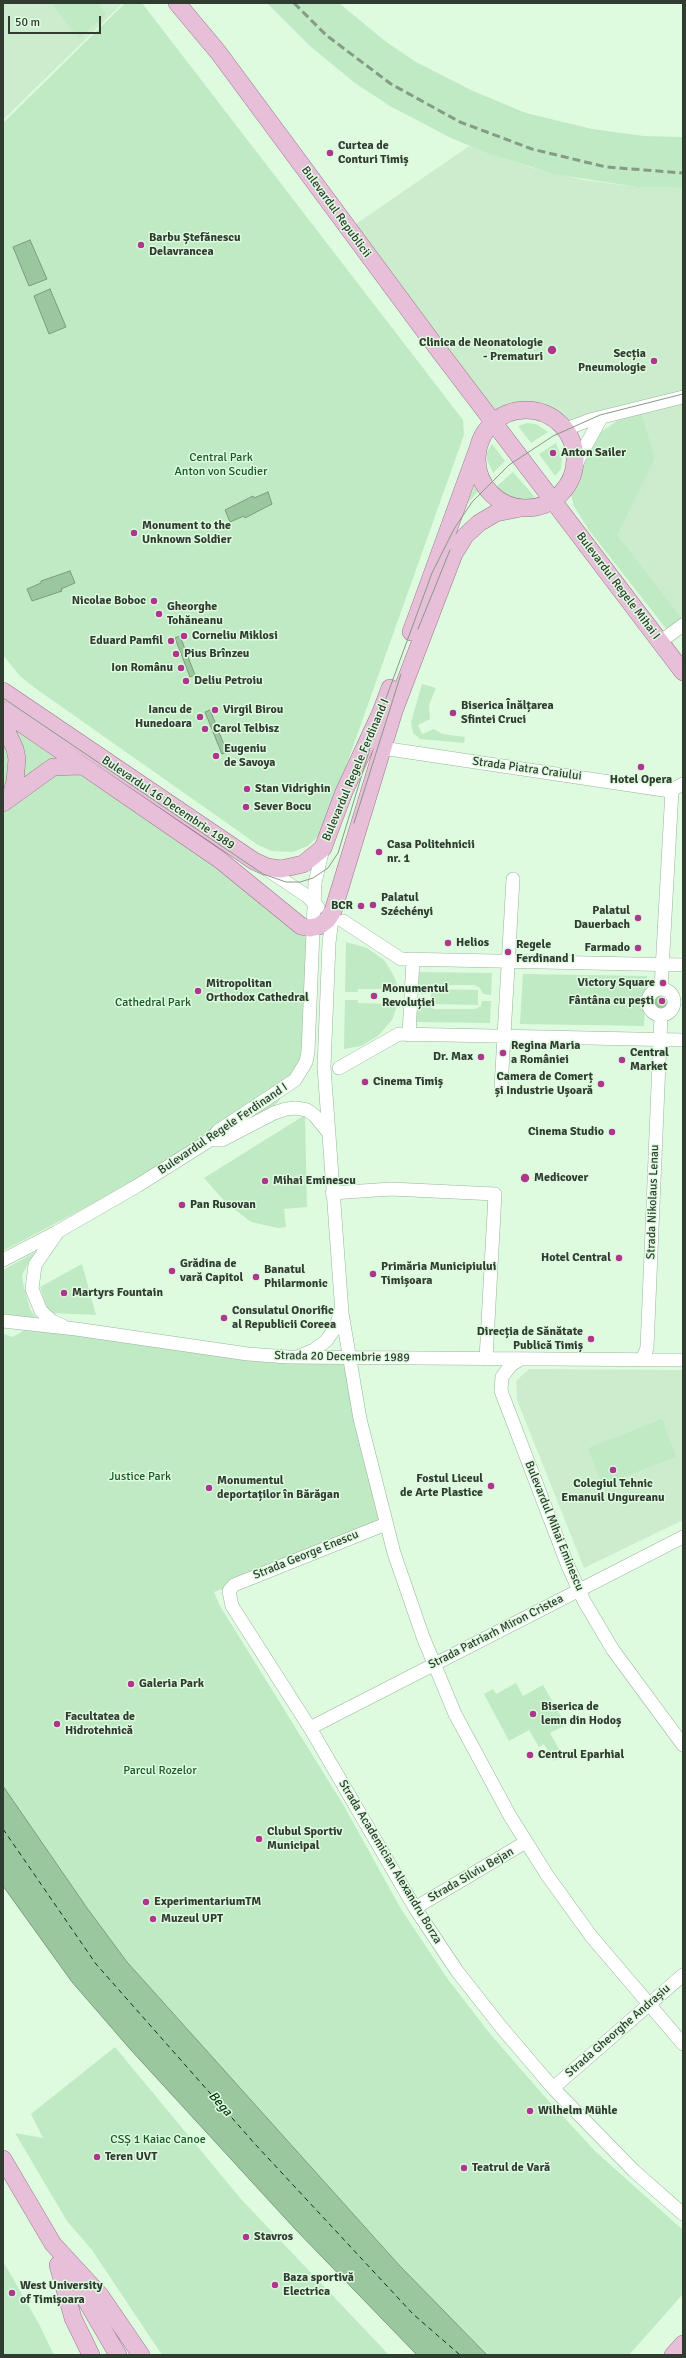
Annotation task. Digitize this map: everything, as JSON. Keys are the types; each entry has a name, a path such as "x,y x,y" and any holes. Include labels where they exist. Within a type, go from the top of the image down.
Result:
{"main road":[{"name":"Bulevardul Republicii","path":"177,3 218,52 431,340 553,500"},
{"path":"521,508 500,500 483,482 477,462 480,440 494,422 513,411 530,409 555,418 566,429 574,446 574,473 566,488 553,500"},
{"name":"Bulevardul Regele Ferdinand I","path":"323,848 344,792 381,712 480,440"},
{"name":"Bulevardul Regele Ferdinand I","path":"329,920 382,748 425,626 461,541 473,527 490,516 521,508 539,507 553,500"},
{"name":"Bulevardul Regele Mihai I","path":"553,500 683,672"},
{"name":"Bulevardul 16 Decembrie 1989","path":"3,691 254,861"},
{"name":"Bulevardul 16 Decembrie 1989","path":"3,711 220,860 274,901 301,926 329,920"},
{"path":"3,723 15,749 17,759 15,781 7,800"},
{"path":"7,800 53,767 81,766"},
{"path":"254,861 267,867 281,869 293,867 311,860 323,848"},
{"path":"3,2159 118,2355"},
{"path":"53,2244 72,2318 91,2355"},
{"path":"53,2244 100,2295 140,2355"},
{"path":"673,2355 683,2344"}],"street":[{"path":"566,429 585,421 683,397"},
{"path":"574,473 579,458 601,418"},
{"path":"660,642 683,625"},
{"name":"Strada Piatra Craiului","path":"382,748 678,787"},
{"path":"662,988 663,958 678,787"},
{"name":"Bulevardul Regele Ferdinand I","path":"3,1260 57,1232 137,1186 210,1140 218,1131 289,1086 302,1071 308,1052 311,951 329,920 314,903 317,870 323,848"},
{"name":"Bulevardul 16 Decembrie 1989","path":"254,861 314,903"},
{"path":"501,1088 513,879"},
{"path":"290,917 306,938 311,951"},
{"path":"683,965 663,958 508,956 401,959 329,920 324,1067 332,1193 341,1299 350,1358 360,1419 386,1524 403,1581 434,1664 470,1746 526,1842 587,1930 683,2044"},
{"path":"410,1035 413,959"},
{"path":"662,988 671,993 675,1000 670,1012 661,1015 651,1010 648,1002 651,993 662,988"},
{"path":"660,1039 661,1015"},
{"path":"339,1068 400,1034 683,1040"},
{"name":"Strada Nikolaus Lenau","path":"647,1356 660,1039"},
{"path":"210,1140 222,1140 274,1113 291,1108 307,1110 320,1121 328,1132"},
{"path":"332,1193 391,1189 495,1194 486,1359"},
{"path":"57,1232 35,1265 32,1289 36,1304 46,1316 57,1324 76,1329"},
{"path":"282,1357 306,1354 326,1342 338,1323 341,1299"},
{"name":"Strada 20 Decembrie 1989","path":"3,1321 76,1329 248,1354 282,1357 518,1360 647,1356 683,1360"},
{"name":"Bulevardul Mihai Eminescu","path":"518,1360 511,1365 502,1377 501,1391 562,1553 600,1630 626,1670 683,1745"},
{"name":"Strada George Enescu","path":"229,1591 234,1585 241,1581 386,1524"},
{"name":"Strada Patriarh Miron Cristea","path":"310,1728 683,1537"},
{"name":"Strada Academician Alexandru Borza","path":"229,1591 232,1606 310,1728 415,1908 457,1971 501,2027 553,2088 634,2170 683,2214"},
{"name":"Strada Silviu Bejan","path":"415,1908 526,1842"},
{"name":"Strada Gheorghe Andrașiu","path":"553,2088 683,1975"}],"shaded area":[{"path":"3,3 123,3 3,120"},
{"path":"469,146 533,168 584,180 637,187 683,188 683,394 564,428 547,414 530,409 513,411 494,422 349,229"},
{"path":"683,403 683,623 668,631 589,530 574,506 571,494 573,480 617,421"},
{"name":"Colegiul Tehnic Emanuil Ungureanu","path":"529,1369 683,1370 683,1520 584,1568 517,1400 516,1381"}],"green space":[{"path":"51,3 98,3 106,15 79,38"},
{"name":"Central Park Anton von Scudier","path":"125,3 142,3 463,420 464,435 325,825 319,835 308,846 292,852 272,851 258,845 35,688 20,676 3,655 3,123"},
{"path":"267,3 339,3 385,41 416,62 473,91 526,113 592,129 644,136 683,137 683,188 637,187 554,174 487,153 451,138 390,106 355,83 311,47"},
{"path":"641,413 655,458 617,535 683,620 668,631 589,530 574,506 571,494 576,468 598,434 617,421"},
{"path":"527,423 536,424 548,432 531,443 518,426"},
{"path":"556,443 562,459 561,469 555,476 539,454"},
{"path":"492,444 505,461 493,473 487,460 487,452"},
{"path":"513,472 535,497 527,499 512,497 506,495 496,487"},
{"path":"478,478 482,487 467,504"},
{"path":"422,684 436,688 429,705 430,719 418,725 422,734 434,729 442,734 465,737 464,743 420,739 413,733 411,722"},
{"name":"Cathedral Park","path":"3,725 16,732 17,731 92,774 303,933 308,942 302,1071 272,1109 3,1251"},
{"path":"346,942 367,948 384,960 394,976 400,993 392,993 391,989 358,989 358,992 345,992"},
{"path":"419,972 492,973 491,995 483,994 480,988 474,985 434,985 428,988 426,994 418,993"},
{"path":"523,974 647,976 644,1026 520,1024"},
{"path":"431,989 478,990 478,1005 431,1004"},
{"path":"345,1000 358,1000 358,1003 391,1004 391,1001 399,1001 392,1020 378,1036 361,1046 344,1049"},
{"path":"418,1000 426,1000 428,1006 434,1009 475,1009 481,1006 482,1001 491,1001 490,1023 416,1022"},
{"path":"305,1115 307,1207 284,1209 286,1227 278,1228 251,1222 226,1203 204,1178"},
{"path":"35,1252 22,1275 30,1309 39,1322 3,1315 3,1270"},
{"path":"82,1264 96,1315 49,1313 40,1287"},
{"name":"Parcul Rozelor","path":"31,1326 346,1358 386,1524 214,1592 220,1606 344,1806 401,1909 447,1978 491,2035 595,2151 683,2230 683,2294 629,2355 487,2355 399,2265 127,1962 87,1908 3,1786 3,1334 13,1337"},
{"path":"662,1419 676,1457 602,1485 588,1448"},
{"path":"516,1683 523,1696 543,1685 566,1725 550,1733 563,1756 554,1761 544,1744 539,1747 529,1730 509,1741 484,1694 493,1689 496,1694"},
{"name":"CSȘ 1 Kaiac Canoe","path":"115,2047 241,2199 389,2355 162,2355 92,2250 67,2221 15,2133 43,2138 31,2114"},
{"name":"West University of Timișoara","path":"3,2261 39,2324 54,2355 3,2355"}],"water":[{"path":"30,240 47,279 29,286 13,247"},
{"path":"50,289 66,327 49,334 34,296"},
{"path":"268,492 272,504 245,518 244,516 230,522 225,510 253,496 254,498"},
{"path":"70,571 75,583 61,589 62,591 32,601 27,589 41,583 41,581"},
{"path":"180,636 195,675 190,677 175,638"},
{"path":"210,710 227,752 222,754 205,712"},
{"name":"Fântâna cu pești","path":"659,994 665,994 670,999 668,1008 665,1010 659,1010 654,1005 654,999"},
{"name":"Bega","path":"3,1786 87,1908 127,1962 399,2265 487,2355 417,2355 296,2230 130,2049 72,1982 3,1886"}],"ferry route":[{"path":"3,1829 96,1964 255,2144 413,2314 460,2355"}],"tram line":[{"path":"3,698 263,874 286,882 300,882 313,878 328,868 338,853 381,712 432,573 454,529 472,502 509,465 553,436 600,415 683,394"},
{"path":"418,629 450,550"},
{"path":"354,823 401,674"}],"railway":[{"path":"294,3 326,35 391,84 460,122 532,149 606,167 683,173"}],"place":[{"name":"Curtea de Conturi Timiș","path":"330,153"},
{"name":"Barbu Ștefănescu Delavrancea","path":"141,245"},
{"name":"Clinica de Neonatologie - Prematuri","path":"552,350"},
{"name":"Secția Pneumologie","path":"654,361"},
{"name":"Anton Sailer","path":"553,453"},
{"name":"Monument to the Unknown Soldier","path":"134,533"},
{"name":"Nicolae Boboc","path":"154,601"},
{"name":"Gheorghe Tohăneanu","path":"159,614"},
{"name":"Corneliu Miklosi","path":"184,636"},
{"name":"Eduard Pamfil","path":"171,641"},
{"name":"Pius Brînzeu","path":"176,654"},
{"name":"Ion Românu","path":"181,668"},
{"name":"Deliu Petroiu","path":"186,681"},
{"name":"Virgil Birou","path":"215,710"},
{"name":"Biserica Înălțarea Sfintei Cruci","path":"453,713"},
{"name":"Iancu de Hunedoara","path":"200,717"},
{"name":"Carol Telbisz","path":"205,729"},
{"name":"Eugeniu de Savoya","path":"216,756"},
{"name":"Hotel Opera","path":"641,767"},
{"name":"Stan Vidrighin","path":"247,789"},
{"name":"Sever Bocu","path":"246,807"},
{"name":"Casa Politehnicii nr. 1","path":"379,852"},
{"name":"Palatul Széchényi","path":"373,905"},
{"name":"BCR","path":"361,906"},
{"name":"Palatul Dauerbach","path":"638,918"},
{"name":"Helios","path":"448,943"},
{"name":"Farmado","path":"638,948"},
{"name":"Regele Ferdinand I","path":"508,952"},
{"name":"Victory Square","path":"663,983"},
{"name":"Mitropolitan Orthodox Cathedral","path":"198,991"},
{"name":"Monumentul Revoluției","path":"374,996"},
{"name":"Fântâna cu pești","path":"662,1001"},
{"name":"Regina Maria a României","path":"503,1053"},
{"name":"Dr. Max","path":"481,1057"},
{"name":"Central Market","path":"622,1060"},
{"name":"Cinema Timiș","path":"365,1082"},
{"name":"Camera de Comerț și Industrie Ușoară","path":"601,1084"},
{"name":"Cinema Studio","path":"612,1132"},
{"name":"Medicover","path":"525,1178"},
{"name":"Mihai Eminescu","path":"265,1181"},
{"name":"Pan Rusovan","path":"182,1205"},
{"name":"Hotel Central","path":"619,1258"},
{"name":"Grădina de vară Capitol","path":"172,1271"},
{"name":"Primăria Municipiului Timișoara","path":"373,1274"},
{"name":"Banatul Philarmonic","path":"256,1277"},
{"name":"Martyrs Fountain","path":"64,1293"},
{"name":"Consulatul Onorific al Republicii Coreea","path":"224,1318"},
{"name":"Direcția de Sănătate Publică Timiș","path":"591,1339"},
{"name":"Colegiul Tehnic Emanuil Ungureanu","path":"613,1470"},
{"name":"Fostul Liceul de Arte Plastice","path":"491,1486"},
{"name":"Monumentul deportaților în Bărăgan","path":"209,1488"},
{"name":"Galeria Park","path":"131,1684"},
{"name":"Biserica de lemn din Hodoș","path":"533,1714"},
{"name":"Facultatea de Hidrotehnică","path":"57,1724"},
{"name":"Centrul Eparhial","path":"530,1755"},
{"name":"Clubul Sportiv Municipal","path":"259,1839"},
{"name":"ExperimentariumTM","path":"146,1902"},
{"name":"Muzeul UPT","path":"153,1919"},
{"name":"Wilhelm Mühle","path":"530,2111"},
{"name":"Teren UVT","path":"97,2157"},
{"name":"Teatrul de Vară","path":"464,2168"},
{"name":"Stavros","path":"246,2237"},
{"name":"Baza sportivă Electrica","path":"275,2285"},
{"name":"West University of Timișoara","path":"12,2293"}],"park label":[{"name":"Justice Park","path":"140,1477"}]}
